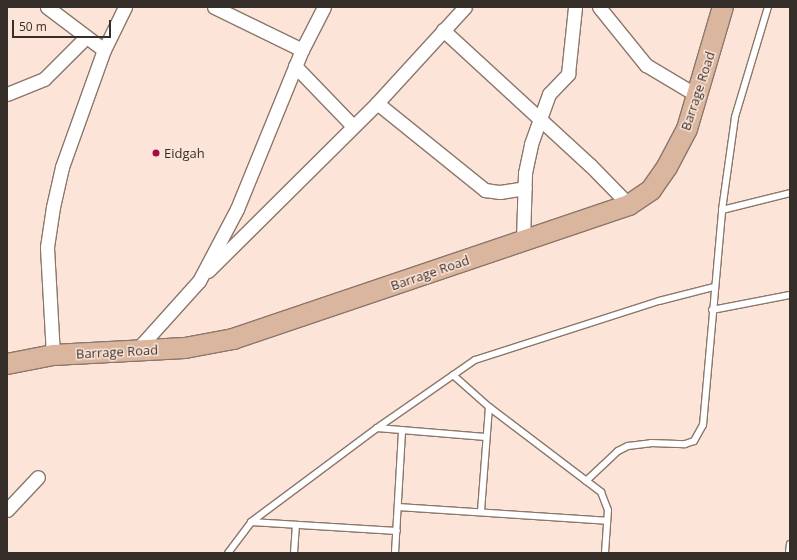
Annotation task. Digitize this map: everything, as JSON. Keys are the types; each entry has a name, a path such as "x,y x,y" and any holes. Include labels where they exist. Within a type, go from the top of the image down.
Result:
{"main road":[{"name":"Barrage Road","path":"7,364 53,355 135,352 185,348 233,339 629,205 651,190 667,167 687,129 698,96 723,7"}],"street":[{"path":"47,7 104,50"},
{"path":"53,355 47,247 53,207 62,167 104,50 125,7"},
{"path":"214,7 302,50"},
{"path":"199,281 237,209 295,66 324,7"},
{"path":"135,352 199,281 377,103 465,7"},
{"path":"523,241 525,188 531,144 539,117 549,94 568,74 575,7"},
{"path":"599,7 646,64 698,96"},
{"path":"444,30 539,117 629,205"},
{"path":"7,94 44,79 86,37"},
{"path":"295,66 353,126"},
{"path":"377,103 485,190 500,192 525,188"},
{"path":"7,510 38,476"}],"lane":[{"path":"586,481 618,452 628,446 651,442 685,444 694,441 703,425 722,210 735,117 768,7"},
{"path":"722,210 790,193"},
{"path":"228,553 251,522 376,428 475,360 659,301 714,287"},
{"path":"712,310 790,295"},
{"path":"453,375 489,407 601,492 606,501 608,521 605,553"},
{"path":"481,511 489,407"},
{"path":"376,428 486,437"},
{"path":"395,553 402,430"},
{"path":"398,507 481,511 608,521"},
{"path":"251,522 396,531"},
{"path":"294,553 296,525"},
{"path":"789,553 790,544"}],"place":[{"name":"Eidgah","path":"156,153"}]}
